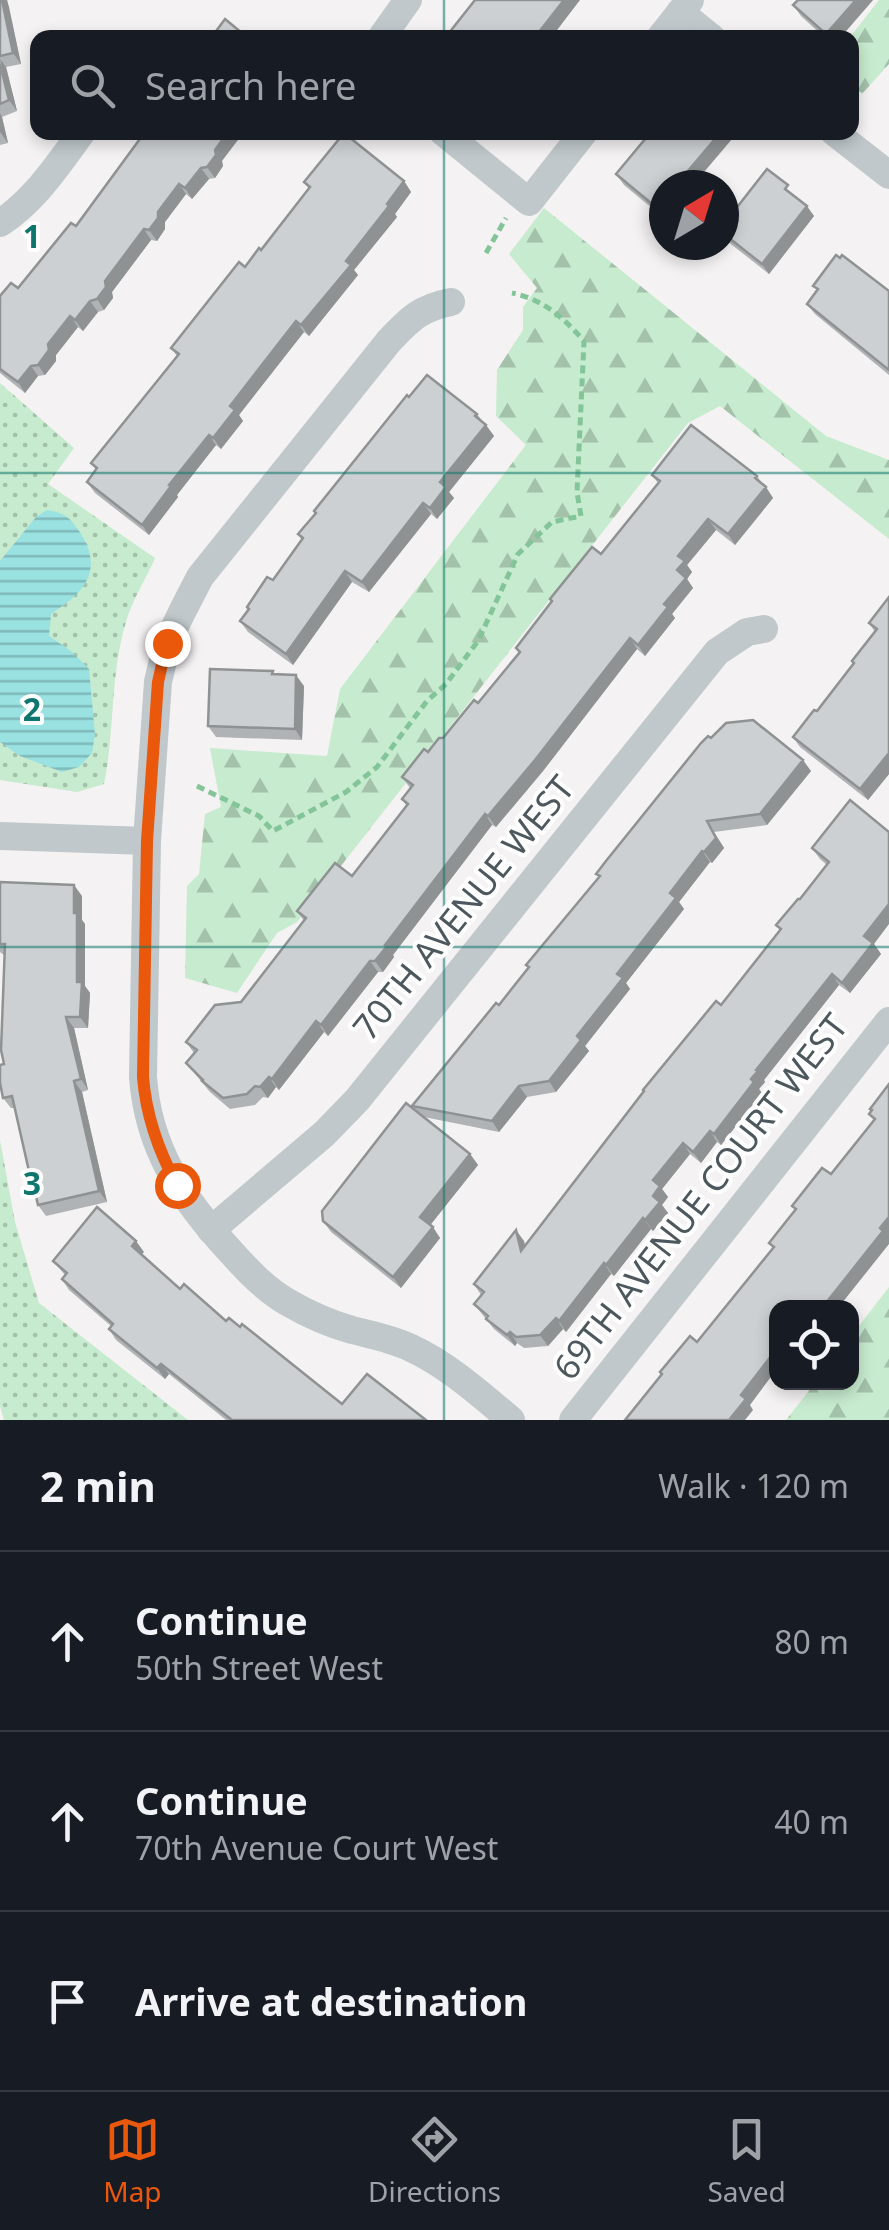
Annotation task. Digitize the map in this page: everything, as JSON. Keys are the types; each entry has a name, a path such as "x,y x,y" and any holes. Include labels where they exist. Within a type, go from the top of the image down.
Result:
{"street":[{"path":"387,30 408,0"},
{"path":"666,30 685,6 705,30"},
{"path":"0,224 40,189 76,140"},
{"path":"453,140 525,198 577,140"},
{"path":"844,140 889,175"},
{"path":"451,302 414,314 389,341 200,577 167,643 158,682 147,841 143,1077 145,1106 170,1172 211,1230 249,1272 288,1302 347,1328 410,1347 472,1388 511,1420"},
{"name":"70TH AVENUE WEST","path":"211,1230 324,1134 366,1090 717,652 747,632 764,630"},
{"path":"0,836 147,841"},
{"name":"69TH AVENUE COURT WEST","path":"573,1420 889,1021"}],"path":[{"path":"486,253 525,198"},
{"path":"196,786 259,816 273,832 346,792 377,767 478,641 518,554 552,522 581,516 577,492 584,342 562,317 529,296 512,293"}],"green space":[{"path":"879,0 889,0 889,64 862,94 859,30 855,30"},
{"path":"544,208 826,436 889,460 889,539 720,406 688,423 297,922 277,933 237,993 185,978 187,886 199,874 205,814 221,807 210,748 327,756 340,689 526,445 496,416 497,370 523,330 523,307 537,288 509,254"},
{"path":"0,383 74,448 48,484 155,558 132,606 121,642 104,784 77,792 0,780"},
{"path":"0,1140 15,1222 39,1303 188,1420 4,1420 0,1406"},
{"path":"889,1287 889,1420 786,1420 810,1390 859,1390 859,1326"}],"water":[{"path":"47,510 62,514 79,531 87,545 91,569 82,588 51,614 49,636 89,669 95,734 92,753 79,767 62,772 20,756 0,742 0,561 36,517"}],"building":[{"path":"0,0 13,53 0,56"},
{"path":"475,0 564,0 541,30 451,30"},
{"path":"798,0 856,0 830,30 821,30 793,5"},
{"path":"225,19 238,30 217,30"},
{"path":"0,64 9,100 0,104"},
{"path":"139,140 222,140 207,167 201,168 185,188 179,184 149,230 144,229 105,281 106,287 97,299 90,301 75,320 70,316 48,344 49,350 38,365 31,366 18,382 0,369 0,296 11,283 18,288 71,223 76,226"},
{"path":"338,140 353,140 404,181 346,261 351,265 301,325 296,321 230,406 235,410 213,438 209,435 142,525 87,482 97,468 91,463 179,354 171,348 239,262 245,267 310,187 304,182"},
{"path":"644,140 714,140 689,170 649,170 649,201 616,174"},
{"path":"767,169 807,206 762,264 739,246 739,205"},
{"path":"836,255 842,255 889,291 889,370 807,304 818,289 813,286"},
{"path":"427,375 486,425 440,482 446,487 430,508 423,503 362,582 345,571 286,654 240,621 247,607 267,577 273,580 303,538 298,534 314,511"},
{"path":"691,425 766,487 728,534 708,519 678,556 685,561 677,570 686,578 664,604 668,607 638,645 630,638 535,760 488,816 485,814 387,946 375,961 370,961 321,1025 316,1021 272,1079 269,1077 247,1094 223,1098 186,1063 197,1050 186,1042 215,1005 241,1002 306,918 297,911 335,863 352,876 408,804 402,799 413,785 402,777 424,749 428,752 443,738 474,700 478,703 520,652 516,648 592,547 601,554 660,481 652,475"},
{"path":"889,597 889,753 860,789 793,737 854,663 877,629 869,623"},
{"path":"210,669 296,675 295,729 208,726"},
{"path":"753,720 803,760 760,814 707,821 716,838 670,893 676,898 617,974 623,978 577,1036 581,1040 549,1081 519,1086 492,1121 412,1106 496,1003 499,1005 529,967 526,965 600,876 596,874 606,861 701,743 726,723"},
{"path":"850,800 889,832 889,904 864,936 873,943 842,983 832,974 756,1070 751,1079 754,1082 714,1134 710,1131 693,1152 683,1143 653,1180 660,1186 653,1196 660,1202 604,1263 559,1321 556,1318 540,1335 507,1335 474,1304 484,1292 474,1284 516,1230 521,1251 643,1090 716,1001 721,1005 781,929 776,925 829,862 812,848"},
{"path":"0,882 74,885 77,982 82,982 80,1017 66,1017 81,1079 74,1081 99,1191 38,1205 12,1096 3,1098 0,1083 0,1065 4,1064 1,1050 5,944 0,944"},
{"path":"889,1084 889,1217 880,1228 883,1231 828,1300 769,1300 769,1359 741,1395 746,1399 729,1420 625,1420 690,1336 697,1342 774,1247 769,1243 822,1168 831,1174 875,1119 869,1114"},
{"path":"406,1103 470,1154 420,1217 433,1227 393,1277 323,1221 322,1211"},
{"path":"97,1207 136,1241 132,1246 180,1289 184,1284 226,1321 229,1318 240,1327 242,1324 342,1404 367,1374 426,1420 232,1420 109,1329 113,1324 62,1279 67,1273 53,1261"}],"route":[{"path":"167,643 158,682 147,841 143,1077 152,1129 177,1185"}]}
